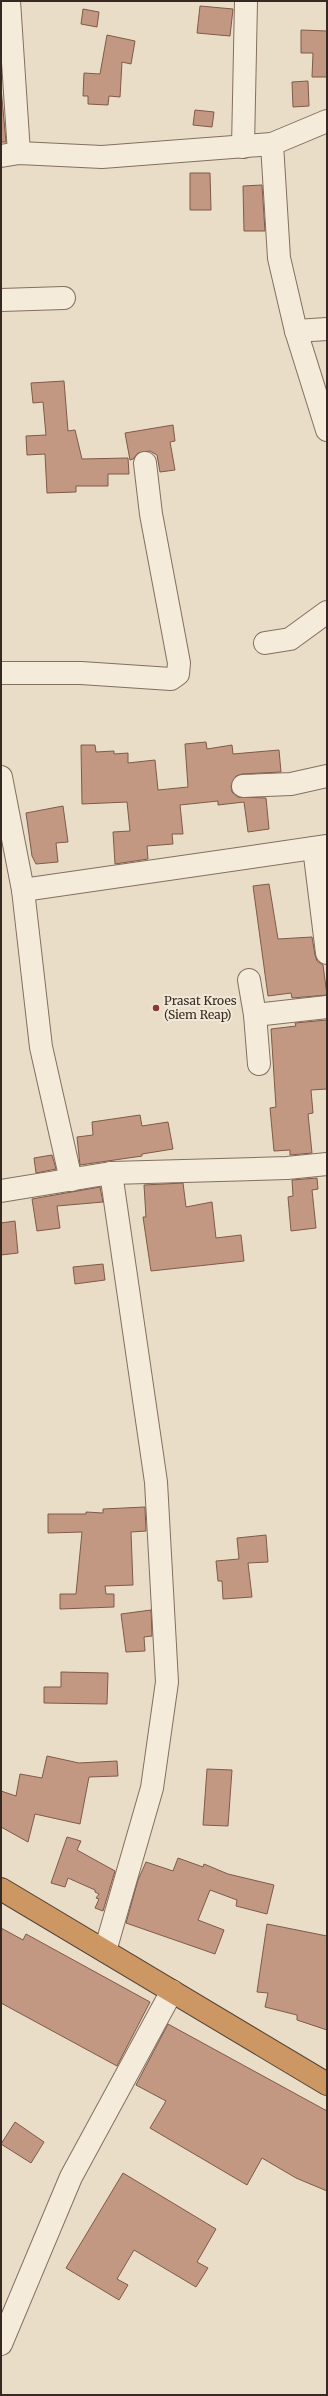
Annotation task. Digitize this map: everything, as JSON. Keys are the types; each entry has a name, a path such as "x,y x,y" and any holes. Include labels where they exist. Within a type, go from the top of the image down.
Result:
{"highway":[{"path":"1,1889 327,2084"}],"street":[{"path":"9,1 5,23 10,154 102,157 272,144 327,121"},
{"path":"243,147 246,1"},
{"path":"272,144 279,258 296,331 327,430"},
{"path":"1,300 64,298"},
{"path":"296,331 327,329"},
{"path":"1,673 81,673 170,679 178,674 179,663 151,514 145,463"},
{"path":"265,643 290,639 327,612"},
{"path":"243,786 292,784 327,776"},
{"path":"1,777 23,890 41,1047 71,1180"},
{"path":"23,890 321,847 327,953"},
{"path":"249,980 255,1014 258,1064"},
{"path":"255,1014 327,1007"},
{"path":"1,1191 111,1173 287,1168 327,1164"},
{"path":"105,1951 152,1788 167,1682 156,1482 111,1173"},
{"path":"1,2344 71,2177 172,1991"}],"building":[{"path":"200,6 233,9 230,36 197,33"},
{"path":"83,9 99,12 97,27 81,24"},
{"path":"301,30 327,31 327,77 312,77 313,53 301,53"},
{"path":"107,35 135,41 131,64 122,62 120,97 109,96 108,105 88,104 88,96 83,96 84,73 100,74"},
{"path":"308,81 309,106 293,107 292,82"},
{"path":"1,88 6,142 1,142"},
{"path":"195,110 214,112 212,127 193,125"},
{"path":"190,173 210,173 211,210 190,210"},
{"path":"262,185 265,231 244,231 243,186"},
{"path":"64,381 68,431 75,430 82,459 128,458 129,474 108,474 108,486 76,486 76,492 47,493 45,454 27,455 26,436 46,435 43,402 33,403 31,383"},
{"path":"173,425 175,441 170,442 175,470 160,472 157,455 150,451 138,453 133,459 130,460 125,433"},
{"path":"206,742 207,749 232,745 233,754 279,750 281,772 242,774 236,776 231,786 232,792 238,797 266,798 269,829 248,832 244,802 218,805 218,801 180,805 183,834 172,834 173,844 147,846 148,859 115,864 113,832 130,831 127,802 82,804 81,745 95,745 96,752 114,751 114,754 128,753 128,763 155,760 158,790 188,787 185,744"},
{"path":"63,806 68,842 56,843 58,862 36,864 32,856 26,813"},
{"path":"269,884 278,939 312,937 317,961 323,965 327,995 292,998 291,993 268,996 253,886"},
{"path":"327,1020 327,1089 311,1090 313,1113 308,1114 312,1153 290,1155 290,1150 274,1151 270,1108 276,1107 271,1029 296,1026 295,1023"},
{"path":"140,1115 142,1126 168,1122 173,1149 142,1154 142,1156 80,1165 77,1137 93,1135 92,1122"},
{"path":"52,1155 56,1169 36,1173 34,1158"},
{"path":"317,1178 318,1189 312,1190 316,1228 291,1231 288,1197 293,1196 292,1180"},
{"path":"183,1183 186,1207 212,1202 216,1238 241,1235 244,1261 151,1271 143,1217 146,1217 144,1185"},
{"path":"100,1187 103,1202 57,1206 60,1228 37,1231 32,1199"},
{"path":"15,1221 18,1253 1,1255 1,1223"},
{"path":"103,1264 105,1280 75,1284 73,1267"},
{"path":"145,1507 146,1531 131,1532 133,1585 105,1586 106,1594 114,1594 114,1607 60,1609 60,1594 76,1594 82,1532 48,1533 48,1514 86,1514 86,1512 103,1513 103,1509"},
{"path":"266,1535 268,1562 248,1563 252,1597 223,1599 222,1581 218,1581 216,1561 239,1559 237,1538"},
{"path":"151,1610 152,1636 144,1637 145,1651 126,1652 121,1614"},
{"path":"61,1672 108,1673 107,1704 44,1703 44,1687 61,1687"},
{"path":"47,1756 79,1763 117,1761 118,1776 89,1777 80,1824 35,1814 28,1842 1,1827 1,1791 16,1796 20,1774 42,1778"},
{"path":"207,1769 232,1770 228,1826 203,1825"},
{"path":"67,1837 81,1841 77,1850 115,1871 103,1911 95,1908 99,1899 96,1898 99,1894 95,1892 95,1890 68,1878 65,1887 51,1883"},
{"path":"178,1858 203,1867 204,1864 228,1874 274,1885 267,1914 236,1906 237,1900 210,1890 198,1920 224,1930 215,1954 126,1923 138,1880 146,1862 173,1871"},
{"path":"267,1924 327,1936 327,2030 297,2020 297,2015 265,2007 268,1993 257,1992"},
{"path":"1,1928 23,1940 26,1934 150,2002 117,2066 1,2003"},
{"path":"168,2024 327,2111 327,2191 296,2178 262,2158 247,2185 150,2128 166,2101 136,2085"},
{"path":"15,2122 44,2142 31,2163 1,2144"},
{"path":"123,2173 216,2229 197,2262 208,2268 196,2287 134,2250 117,2279 128,2285 119,2300 66,2268"}],"place":[{"name":"Prasat Kroes (Siem Reap)","path":"156,1008"}]}
